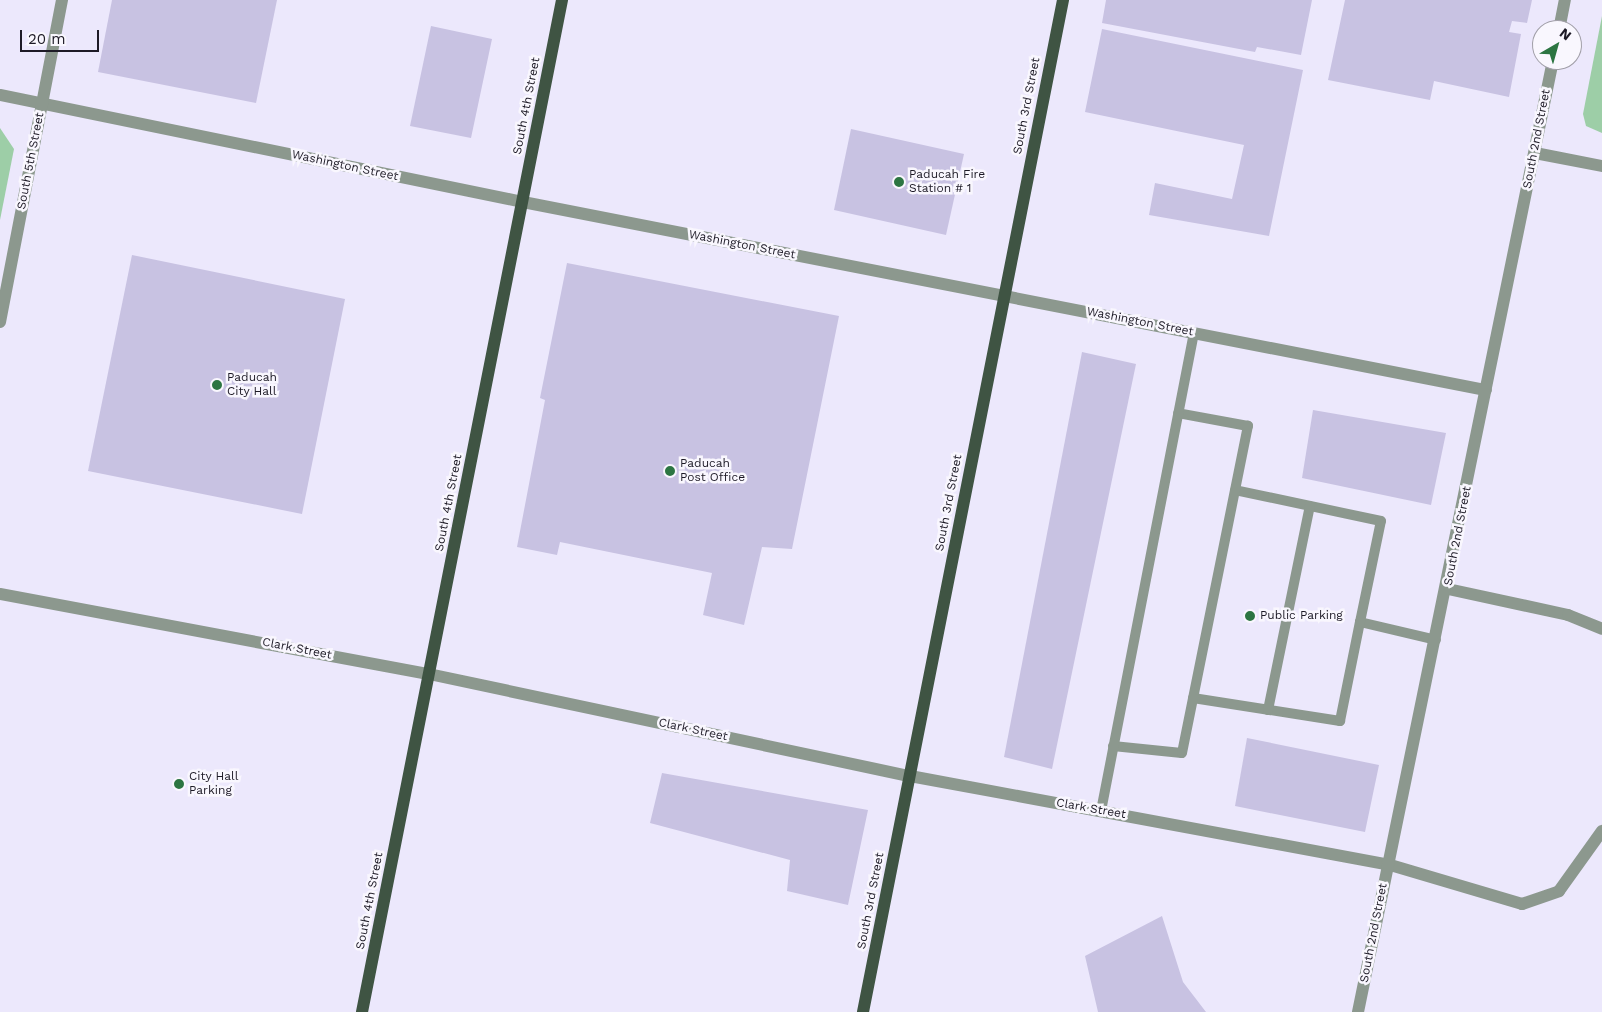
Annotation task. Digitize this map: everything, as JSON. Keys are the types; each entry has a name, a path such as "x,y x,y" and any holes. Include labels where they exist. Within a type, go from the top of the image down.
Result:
{"main road":[{"name":"South 4th Street","path":"362,1012 562,0"},
{"name":"South 3rd Street","path":"863,1012 1063,0"}],"street":[{"name":"South 5th Street","path":"0,322 62,0"},
{"path":"1561,20 1565,0"},
{"name":"South 2nd Street","path":"1358,1012 1387,864 1448,589 1551,70"},
{"name":"Washington Street","path":"0,96 523,202 1486,390"},
{"path":"1535,153 1602,166"},
{"path":"1448,589 1568,616 1602,629"},
{"name":"Clark Street","path":"0,594 429,674 910,776 1387,864 1522,904 1559,891 1602,831"}],"lane":[{"path":"1100,811 1194,333"},
{"path":"1113,746 1182,753 1248,426 1178,413"},
{"path":"1193,698 1340,721 1360,622 1380,522 1235,490"},
{"path":"1268,710 1310,506"},
{"path":"1360,622 1436,640"}],"green space":[{"path":"1602,16 1602,133 1586,126 1583,114"},
{"path":"0,128 14,149 0,220"}],"building":[{"path":"112,0 277,0 256,103 98,72"},
{"path":"1106,0 1312,0 1301,55 1257,47 1255,52 1102,23"},
{"path":"1345,0 1532,0 1527,23 1512,21 1509,32 1521,34 1509,97 1434,81 1430,100 1328,80"},
{"path":"431,26 492,39 471,138 410,126"},
{"path":"1102,29 1303,70 1269,236 1149,215 1155,183 1232,199 1244,145 1085,112"},
{"name":"Paducah Fire Station # 1","path":"851,129 964,154 946,235 834,210"},
{"name":"Paducah City Hall","path":"132,255 345,299 302,514 88,471"},
{"name":"Paducah Post Office","path":"567,263 839,316 792,549 762,547 744,625 703,615 712,573 560,542 557,555 517,547 545,400 540,398"},
{"path":"1082,352 1136,364 1052,769 1004,757"},
{"path":"1313,410 1446,433 1431,505 1302,478"},
{"path":"1247,738 1379,765 1365,832 1235,806"},
{"path":"662,773 868,810 848,905 787,891 790,860 650,823"},
{"path":"1162,916 1183,982 1206,1012 1098,1012 1085,956"}],"place":[{"name":"Paducah Fire Station # 1","path":"899,182"},
{"name":"Paducah City Hall","path":"217,385"},
{"name":"Paducah Post Office","path":"670,471"},
{"name":"Public Parking","path":"1250,616"},
{"name":"City Hall Parking","path":"179,784"}]}
